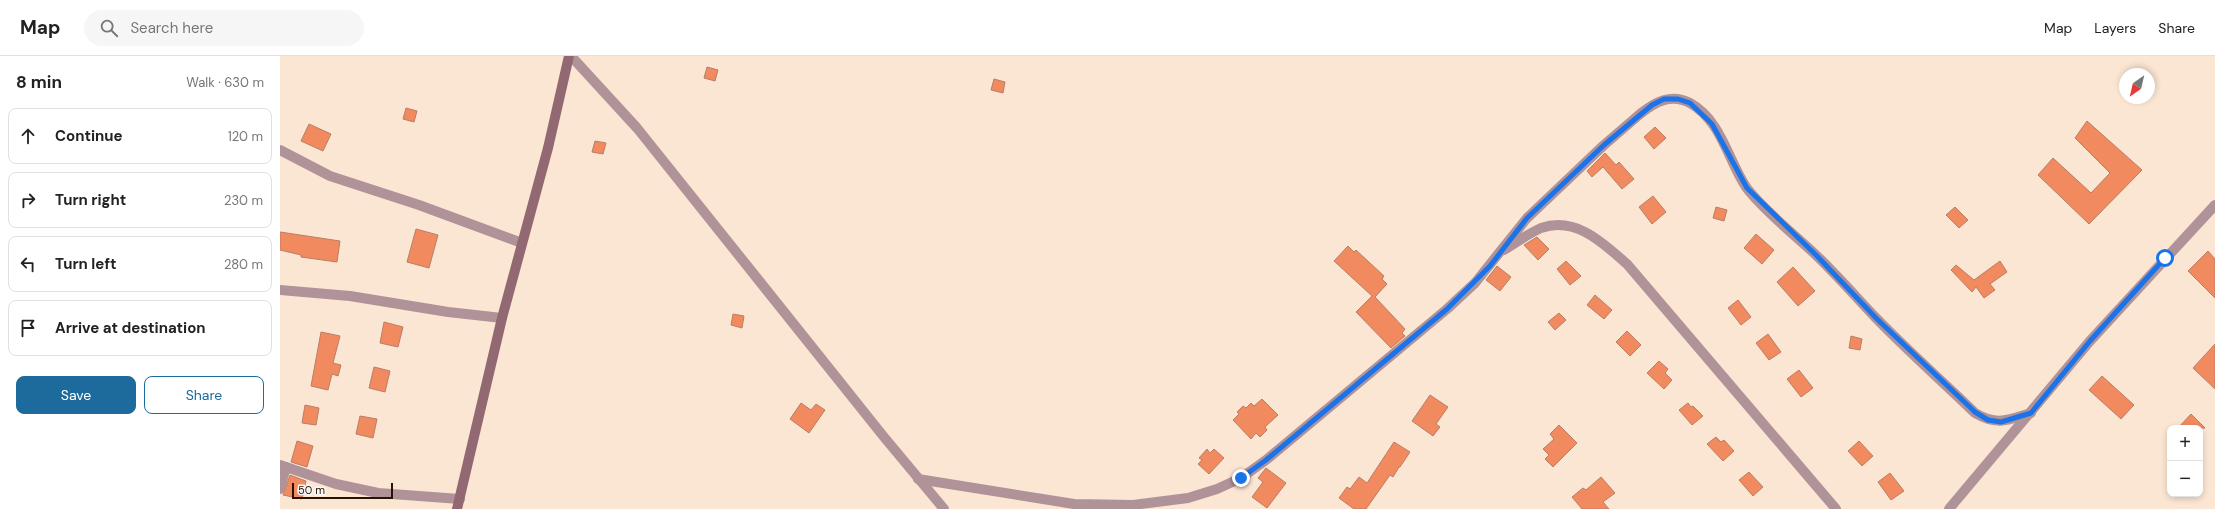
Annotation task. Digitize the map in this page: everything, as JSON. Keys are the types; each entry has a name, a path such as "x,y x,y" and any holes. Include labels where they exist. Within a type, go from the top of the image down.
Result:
{"main road":[{"path":"458,504 502,318 548,148 570,56"}],"street":[{"path":"570,56 637,128 918,479 944,509"},
{"path":"918,479 1074,504 1132,505 1188,498 1217,489 1241,478 1266,460 1441,314 1475,283 1527,218 1604,145 1652,105 1664,99 1678,99 1690,103 1712,124 1747,188 1817,256 1877,319 1975,412 1988,420 2001,422 2031,413"},
{"path":"280,150 330,176 419,205 522,243"},
{"path":"1949,509 2090,341 2215,205"},
{"path":"1501,251 1541,229 1558,225 1580,228 1601,242 1627,264 1836,509"},
{"path":"280,290 350,296 448,312 502,318"},
{"path":"280,489 283,466 336,484 378,493 458,504"}],"building":[{"path":"707,67 718,70 715,81 704,78"},
{"path":"994,79 1005,82 1003,93 991,90"},
{"path":"406,108 417,111 414,122 403,119"},
{"path":"2087,121 2142,170 2089,224 2038,175 2053,158 2091,193 2110,173 2075,138"},
{"path":"309,124 331,134 323,151 301,141"},
{"path":"1655,127 1666,138 1654,149 1644,137"},
{"path":"595,141 606,143 603,154 592,152"},
{"path":"1605,153 1616,165 1619,162 1634,179 1622,189 1603,167 1592,177 1587,171"},
{"path":"1653,196 1666,212 1652,224 1639,207"},
{"path":"1716,207 1727,210 1724,221 1713,218"},
{"path":"1955,207 1968,220 1959,228 1946,215"},
{"path":"416,229 438,235 429,268 407,262"},
{"path":"280,232 340,241 337,262 301,257 301,255 280,250"},
{"path":"1756,234 1774,250 1762,264 1744,248"},
{"path":"1537,237 1549,249 1538,260 1524,245"},
{"path":"1348,246 1354,252 1356,250 1384,276 1382,279 1387,284 1375,297 1405,329 1402,333 1405,336 1391,348 1356,312 1372,296 1334,261"},
{"path":"2208,251 2215,259 2215,298 2188,271"},
{"path":"1566,261 1581,276 1570,285 1557,269"},
{"path":"2000,261 2007,272 1990,284 1995,290 1984,298 1976,287 1972,292 1951,270 1956,265 1974,280"},
{"path":"1497,266 1511,277 1500,291 1486,280"},
{"path":"1793,267 1815,291 1798,306 1777,282"},
{"path":"1595,295 1612,310 1604,319 1587,305"},
{"path":"1738,300 1751,317 1741,325 1728,308"},
{"path":"1559,313 1566,320 1555,330 1548,322"},
{"path":"733,314 744,316 742,328 731,325"},
{"path":"384,322 403,327 398,347 380,343"},
{"path":"1627,331 1641,345 1630,356 1616,342"},
{"path":"321,332 340,336 333,363 341,365 338,376 332,374 328,390 311,386"},
{"path":"1768,334 1781,352 1769,360 1756,343"},
{"path":"1851,336 1862,339 1860,350 1849,348"},
{"path":"2215,344 2215,389 2193,368"},
{"path":"1659,361 1668,369 1665,373 1672,380 1664,389 1647,373"},
{"path":"374,367 390,371 385,392 369,388"},
{"path":"1799,370 1813,388 1801,397 1787,379"},
{"path":"2102,376 2134,405 2121,419 2089,390"},
{"path":"1430,395 1448,407 1436,424 1440,427 1433,436 1412,421"},
{"path":"1262,399 1278,415 1265,427 1267,430 1260,437 1256,433 1251,439 1233,420 1239,414 1237,412 1243,406 1246,408 1251,403 1254,406"},
{"path":"801,403 811,410 816,404 825,410 809,433 790,419"},
{"path":"1688,403 1703,416 1692,425 1679,410"},
{"path":"305,405 319,408 316,425 302,423"},
{"path":"2191,414 2202,425 2181,425"},
{"path":"360,416 377,419 373,438 356,434"},
{"path":"1559,425 1577,443 1553,467 1545,459 1549,455 1543,449 1554,439 1550,434"},
{"path":"1716,437 1721,442 1724,440 1734,451 1723,461 1707,444"},
{"path":"297,441 313,446 307,467 291,462"},
{"path":"1859,441 1873,456 1862,466 1848,451"},
{"path":"1394,442 1410,452 1393,477 1390,475 1366,509 1354,509 1339,498 1347,487 1350,489 1359,477 1367,483"},
{"path":"1207,449 1210,453 1214,449 1224,458 1209,474 1198,464 1202,460 1199,458"},
{"path":"1266,468 1286,483 1267,508 1252,497 1263,482 1258,478"},
{"path":"1749,472 1763,487 1753,496 1739,480"},
{"path":"1890,473 1904,491 1891,500 1878,482"},
{"path":"290,475 306,481 302,499 283,495"},
{"path":"1601,477 1615,493 1603,502 1609,509 1582,509 1572,497 1583,488 1586,490"}],"route":[{"path":"1241,478 1266,460 1447,309 1475,283 1527,218 1559,186 1640,114 1652,105 1664,99 1678,99 1690,103 1703,113 1720,136 1747,188 1771,213 1817,256 1877,319 1975,412 1988,420 2001,422 2031,413 2090,341 2165,258"}]}
